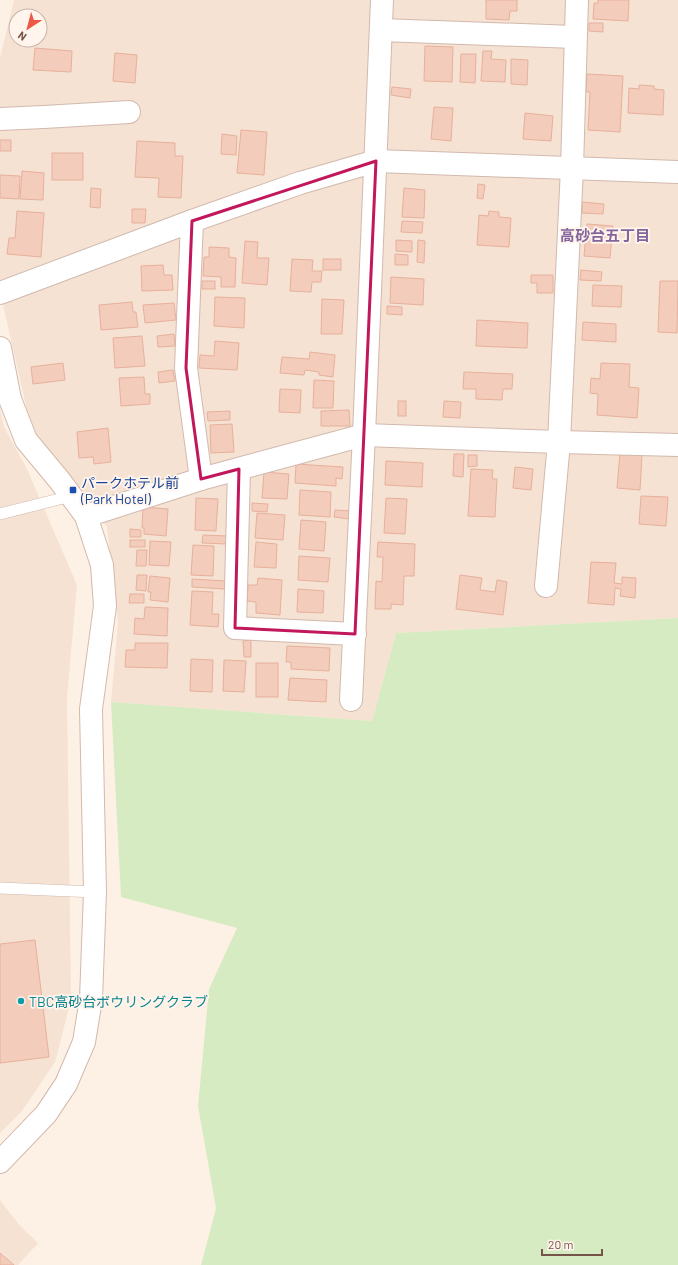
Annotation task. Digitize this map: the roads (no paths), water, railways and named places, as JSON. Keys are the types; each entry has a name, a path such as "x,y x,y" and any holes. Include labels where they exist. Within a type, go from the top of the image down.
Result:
{"street":[{"path":"351,700 364,435 382,0"},
{"path":"546,586 559,442 572,168 577,0"},
{"path":"381,30 575,37"},
{"path":"0,119 129,112"},
{"path":"0,293 192,221 300,183 376,161 678,172"},
{"path":"192,221 186,368 202,479"},
{"path":"0,348 10,399 26,440 86,516 102,565 105,606 91,709 95,892 92,999 84,1042 66,1084 46,1114 0,1162"},
{"path":"86,516 202,479 364,435 559,442 678,444"},
{"path":"239,469 235,628 355,634"}],"lane":[{"path":"0,514 71,496"},
{"path":"0,888 95,892"}],"place":[{"name":"パークホテル前 (Park Hotel)","path":"73,490"},
{"name":"TBC高砂台ボウリングクラブ","path":"21,1001"}],"district":[{"name":"高砂台五丁目","path":"605,235"}]}
